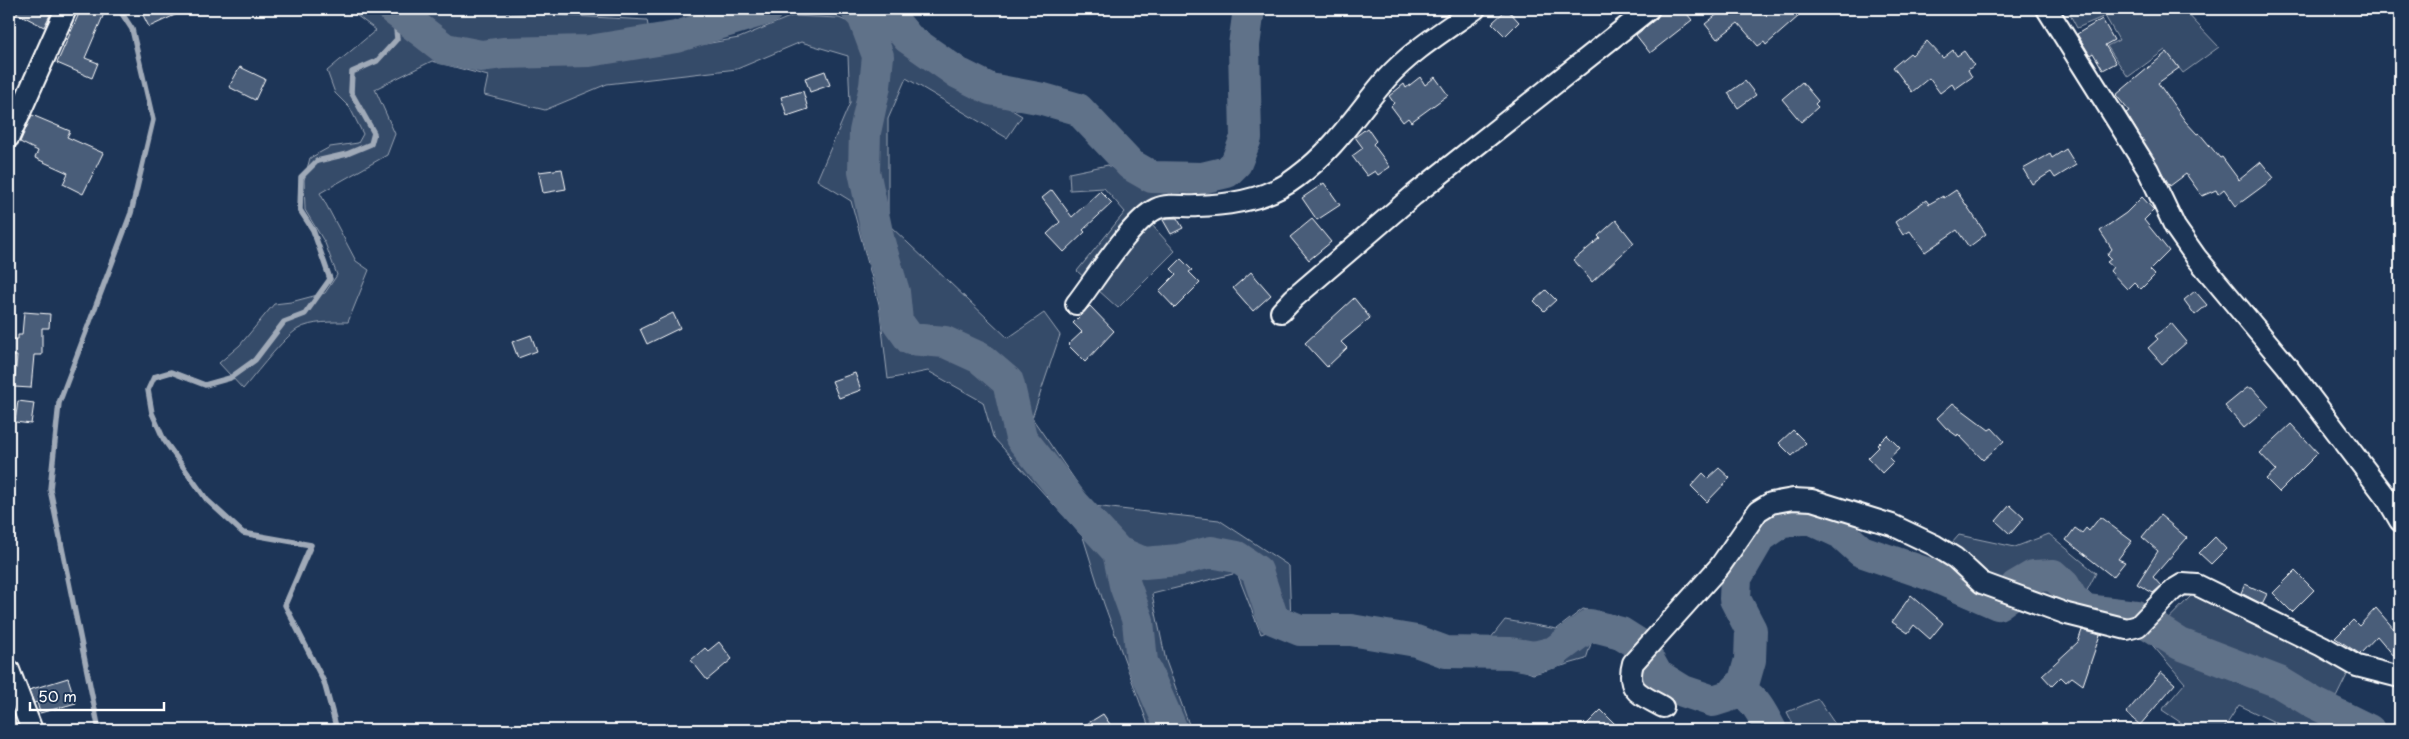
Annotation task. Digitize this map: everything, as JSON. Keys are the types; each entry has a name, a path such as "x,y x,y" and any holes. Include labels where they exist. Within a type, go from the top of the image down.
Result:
{"street":[{"path":"9,137 66,9"},
{"path":"1076,304 1138,221 1156,209 1169,206 1197,206 1241,202 1270,194 1296,178 1326,153 1385,80 1406,59 1475,9"},
{"path":"1282,312 1294,298 1408,201 1649,9"},
{"path":"2047,9 2148,170 2180,235 2196,257 2286,365 2386,497 2400,521"},
{"path":"1663,707 1634,690 1629,677 1635,660 1720,566 1758,511 1771,502 1793,499 1812,500 1892,526 1917,537 1955,558 1982,583 2067,614 2127,629 2144,621 2173,590 2183,584 2196,585 2322,646 2357,666 2400,678"},
{"path":"9,670 32,730"}],"shaded area":[{"path":"348,9 484,9 498,12 647,20 653,53 739,38 792,16 839,18 899,43 1022,116 1007,138 906,78 888,119 888,224 1008,338 1044,313 1060,335 1032,418 1093,506 1219,520 1289,566 1291,623 1261,634 1237,573 1152,594 1166,661 1191,730 1150,730 1104,604 1083,537 993,437 983,402 928,371 888,379 879,304 851,201 817,180 850,103 848,56 801,42 737,69 607,84 545,110 484,95 488,76 432,61 375,89 395,134 387,155 320,193 356,261 369,270 348,322 316,323 298,329 278,348 243,389 219,363 240,345 274,304 291,302 325,293 337,275 325,243 305,210 304,180 310,158 330,147 358,143 363,134 350,108 335,93 327,71 376,30"},
{"path":"2067,9 2183,9 2219,47 2183,73 2165,50 2128,77 2107,46 2119,40 2105,16 2077,28"},
{"path":"1108,165 1140,186 1172,186 1173,200 1152,225 1175,251 1118,308 1077,271 1125,212 1104,188 1070,190 1069,173"},
{"path":"2049,534 2096,573 2077,610 1985,578 1951,544 1959,535 2015,547"},
{"path":"2192,595 2349,671 2320,730 2291,730 2239,705 2223,730 2192,730 2162,710 2185,683 2148,640"},
{"path":"1583,609 1618,616 1638,634 1627,653 1593,637 1586,659 1533,674 1479,653 1505,620 1557,629"},
{"path":"1818,699 1839,730 1796,730 1787,712"}],"building":[{"path":"9,9 39,9 50,15 44,27"},
{"path":"81,9 106,9 85,58 98,63 92,78 57,63"},
{"path":"140,9 188,9 149,27"},
{"path":"1507,9 1519,22 1505,36 1492,23"},
{"path":"1661,9 1683,9 1692,20 1650,53 1636,35 1657,18"},
{"path":"1724,9 1760,9 1765,15 1773,9 1792,9 1799,16 1766,45 1764,42 1758,46 1738,23 1717,39 1705,24"},
{"path":"2102,19 2114,40 2105,45 2116,63 2103,70 2093,53 2090,55 2077,34"},
{"path":"1927,41 1943,58 1953,50 1957,56 1964,51 1974,65 1968,70 1972,77 1955,89 1952,84 1940,93 1929,78 1912,92 1893,67 1910,53 1912,55"},
{"path":"2167,52 2179,68 2158,83 2185,121 2197,134 2199,133 2220,158 2222,157 2239,180 2261,162 2274,178 2236,206 2224,189 2218,194 2216,190 2202,196 2186,174 2170,186 2126,113 2129,111 2116,95"},
{"path":"240,67 265,79 255,100 229,87"},
{"path":"825,71 830,85 810,92 805,78"},
{"path":"1420,77 1425,85 1435,77 1448,95 1411,122 1408,118 1403,122 1391,106 1394,103 1389,96 1404,84 1406,88"},
{"path":"1745,81 1756,95 1738,108 1728,93"},
{"path":"1802,82 1818,101 1815,104 1818,107 1801,122 1782,99"},
{"path":"803,91 808,109 787,116 781,97"},
{"path":"32,115 70,131 67,137 103,153 83,194 63,184 68,173 35,158 38,151 20,142"},
{"path":"1367,128 1376,141 1373,144 1390,167 1378,175 1375,171 1367,176 1352,156 1363,148 1355,137"},
{"path":"2066,149 2076,165 2055,178 2051,172 2032,184 2023,169 2050,154 2052,158"},
{"path":"562,169 566,189 543,193 539,172"},
{"path":"1324,183 1340,205 1317,220 1302,198"},
{"path":"1052,190 1072,217 1100,191 1112,203 1083,230 1085,232 1064,252 1047,234 1060,222 1042,198"},
{"path":"1956,190 1986,234 1969,247 1957,230 1925,252 1910,231 1903,235 1895,222 1926,200 1929,204 1943,196 1944,198"},
{"path":"2142,197 2154,210 2144,220 2169,251 2150,270 2155,275 2141,289 2134,282 2127,289 2110,271 2113,267 2107,262 2111,259 2107,255 2112,249 2100,231 2126,213"},
{"path":"1177,218 1183,228 1171,234 1163,220"},
{"path":"1312,219 1331,242 1309,260 1290,237"},
{"path":"1616,220 1634,243 1592,282 1574,260 1600,238 1598,236"},
{"path":"1181,259 1192,270 1189,272 1200,283 1175,308 1159,291 1176,274 1171,269"},
{"path":"1251,272 1271,295 1253,311 1233,288"},
{"path":"1546,290 1556,300 1544,311 1534,301"},
{"path":"2195,291 2207,305 2195,315 2184,300"},
{"path":"1354,298 1370,318 1341,342 1347,348 1327,367 1305,343"},
{"path":"1090,306 1114,331 1085,362 1068,345 1082,332 1073,323"},
{"path":"24,312 50,314 49,328 42,328 42,355 34,355 31,388 14,387 17,356 9,356 9,339 18,339 18,335 22,335"},
{"path":"673,313 680,328 647,344 640,329"},
{"path":"2171,323 2187,342 2162,364 2148,348 2158,339 2155,336"},
{"path":"531,335 537,351 518,358 512,342"},
{"path":"855,373 861,390 839,398 832,381"},
{"path":"2247,388 2252,388 2269,407 2244,428 2225,406"},
{"path":"18,401 34,403 31,424 15,422"},
{"path":"1953,403 1989,430 1992,428 2004,441 1983,460 1958,434 1957,436 1946,428 1937,418"},
{"path":"2291,424 2318,453 2279,492 2266,479 2276,470 2260,453"},
{"path":"1793,430 1806,443 1792,456 1779,443"},
{"path":"1887,435 1900,448 1889,458 1893,462 1882,473 1868,458"},
{"path":"1719,468 1730,478 1707,502 1691,486 1703,473 1708,478"},
{"path":"2010,505 2024,518 2010,534 1996,521"},
{"path":"2160,515 2187,538 2153,577 2161,586 2153,593 2137,584 2158,551 2142,537"},
{"path":"2100,517 2132,541 2118,559 2125,562 2113,577 2066,540 2075,528 2082,533 2086,528 2089,531"},
{"path":"2215,537 2226,549 2211,564 2199,553"},
{"path":"2295,571 2314,590 2292,612 2273,593"},
{"path":"2245,584 2267,594 2262,604 2241,593"},
{"path":"1911,595 1943,623 1930,639 1914,625 1908,633 1892,622"},
{"path":"2376,608 2400,636 2400,663 2377,636 2360,654 2335,638 2353,620 2359,626"},
{"path":"2082,630 2100,635 2083,685 2072,677 2066,682 2061,677 2052,686 2042,675 2078,642"},
{"path":"719,642 732,659 707,680 691,660 705,648 708,651"},
{"path":"2161,672 2175,684 2140,725 2126,713"},
{"path":"68,678 76,703 40,713 37,702 34,703 29,690"},
{"path":"1601,710 1621,730 1581,730"},
{"path":"1103,714 1114,730 1077,730"}],"waterway":[{"path":"99,730 50,489 59,403 131,213 153,120 132,29 119,9"},
{"path":"393,9 445,49 481,56 503,53 589,51 676,37 767,9"},
{"path":"337,730 324,682 285,605 311,545 243,533 207,500 164,440 152,413 148,390 154,377 171,372 205,385 230,378 255,360 284,322 305,314 330,279 313,230 300,210 301,177 317,161 347,154 371,144 374,133 351,92 352,72 377,61 397,39 394,9"},
{"path":"856,9 863,16 878,56 875,86 865,132 864,171 879,242 894,292 897,321 910,339 945,342 980,358 1008,382 1021,438 1074,504 1118,552 1144,563 1179,560 1211,552 1237,557 1257,571 1273,619 1300,630 1351,630 1416,641 1446,652 1510,653 1534,657 1554,652 1590,625 1621,633 1640,645 1657,675 1683,691 1713,701 1732,695 1744,681 1750,660 1751,630 1735,599 1736,578 1760,537 1783,521 1809,518 1841,533 1861,551 1934,576 1998,604 2009,596"},
{"path":"871,9 892,19 908,38 958,73 990,89 1043,99 1078,109 1131,165 1152,177 1202,178 1227,172 1236,163 1246,138 1244,45 1249,9"},
{"path":"1118,552 1125,585 1138,621 1142,662 1172,730"},
{"path":"2016,586 2033,576 2053,575 2064,585 2072,599 2086,610 2136,616 2180,644 2279,682 2312,702 2369,730"},
{"path":"1736,690 1753,701 1771,730"}]}
